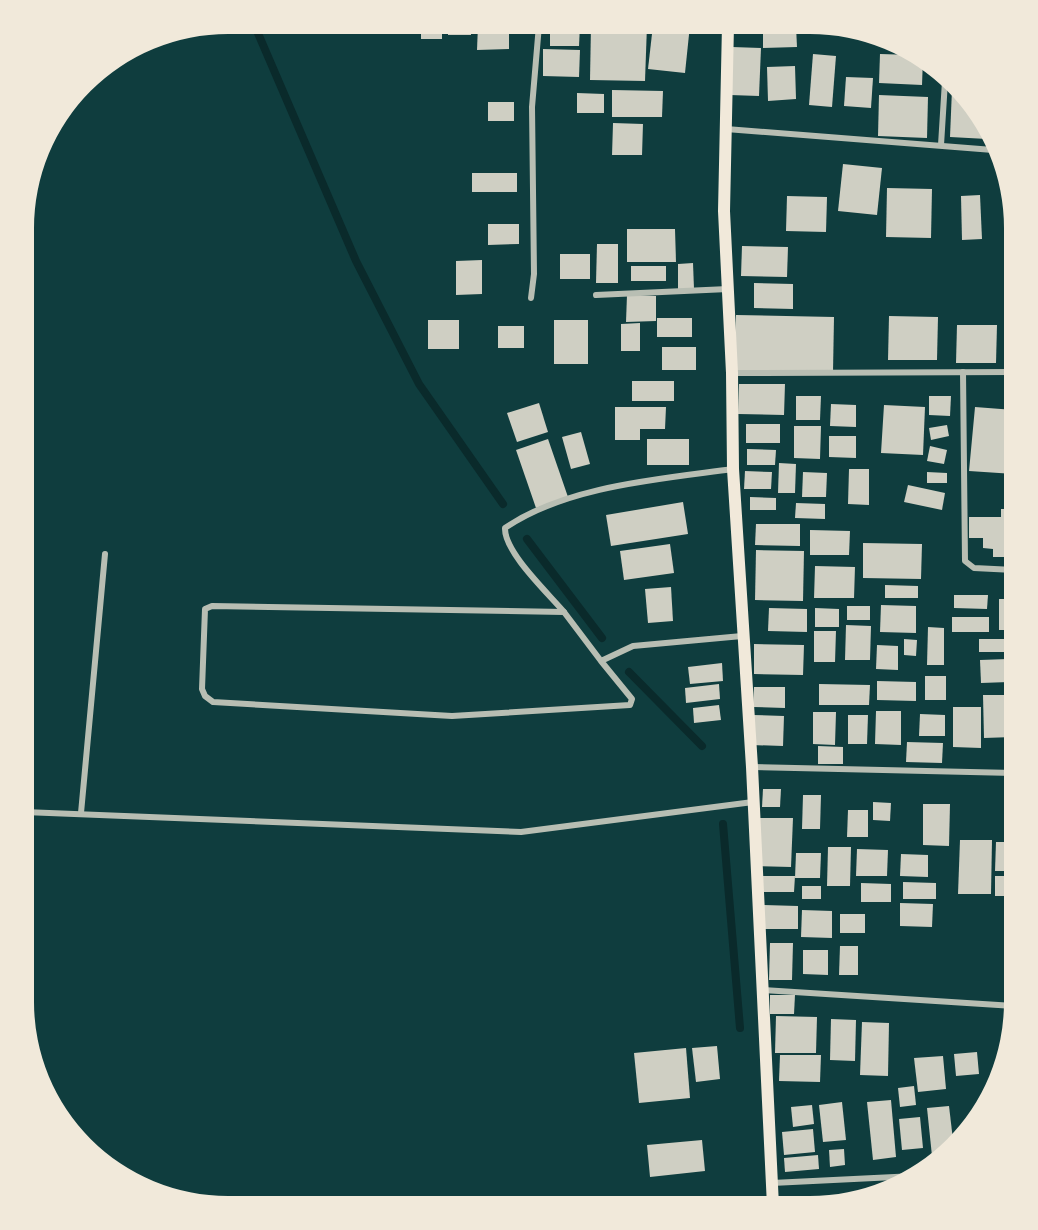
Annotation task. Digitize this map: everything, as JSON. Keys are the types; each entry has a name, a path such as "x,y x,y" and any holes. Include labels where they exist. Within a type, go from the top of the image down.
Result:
{"main road":[{"path":"728,34 724,210 742,636 752,767 773,1195"}],"street":[{"path":"531,298 534,274 532,107 538,34"},
{"path":"941,145 944,90"},
{"path":"726,129 987,149"},
{"path":"596,295 728,290"},
{"path":"963,372 965,561 974,568 1004,569"},
{"path":"732,373 1004,372"},
{"path":"564,612 212,606 205,609 202,689 205,696 213,702 452,716 630,705 632,699 564,612 516,555 505,538 505,528 525,514 592,492 734,469"},
{"path":"81,813 105,554"},
{"path":"602,661 633,646 742,636"},
{"path":"752,767 1003,773"},
{"path":"34,812 521,832 753,802"},
{"path":"763,990 1003,1005"},
{"path":"772,1183 892,1177"}],"building":[{"path":"421,34 442,34 442,39 421,39"},
{"path":"448,34 471,34 471,35"},
{"path":"478,34 509,34 509,49 477,50"},
{"path":"550,34 580,34 579,46 550,46"},
{"path":"591,34 647,34 645,81 590,80"},
{"path":"652,34 689,34 685,73 648,69"},
{"path":"763,34 796,34 797,47 763,48"},
{"path":"732,47 761,48 759,96 730,95"},
{"path":"543,49 580,50 579,77 543,76"},
{"path":"813,54 836,56 832,107 809,105"},
{"path":"880,54 895,54 923,71 922,85 879,83"},
{"path":"795,66 796,99 768,101 767,67"},
{"path":"846,77 873,78 871,108 844,106"},
{"path":"612,90 663,91 662,117 612,117"},
{"path":"577,93 604,94 604,113 577,113"},
{"path":"879,95 928,97 927,138 878,136"},
{"path":"952,98 963,110 982,139 950,137"},
{"path":"488,102 514,102 514,121 488,121"},
{"path":"613,123 643,124 642,155 612,155"},
{"path":"843,164 882,168 877,215 838,211"},
{"path":"472,173 517,173 517,192 472,192"},
{"path":"887,188 932,189 931,238 886,237"},
{"path":"980,195 982,239 962,240 961,196"},
{"path":"787,196 827,197 826,232 786,231"},
{"path":"488,224 519,224 519,244 488,245"},
{"path":"627,229 675,229 676,262 627,262"},
{"path":"597,244 618,244 618,283 596,283"},
{"path":"742,246 788,247 787,277 741,276"},
{"path":"560,254 590,254 590,279 560,279"},
{"path":"482,260 482,294 456,295 456,261"},
{"path":"693,263 694,289 678,289 678,264"},
{"path":"631,266 666,266 666,281 631,281"},
{"path":"754,283 793,284 793,309 754,308"},
{"path":"627,295 656,296 656,321 626,322"},
{"path":"736,315 834,317 833,372 734,371"},
{"path":"889,316 938,317 937,360 888,360"},
{"path":"657,318 692,318 692,337 657,337"},
{"path":"428,320 459,320 459,349 428,349"},
{"path":"554,320 588,320 588,364 554,364"},
{"path":"640,323 640,351 621,351 621,324"},
{"path":"957,325 997,325 996,363 956,363"},
{"path":"498,326 524,326 524,348 498,348"},
{"path":"662,347 696,347 696,370 662,370"},
{"path":"632,381 674,381 674,401 632,401"},
{"path":"739,384 785,384 784,415 738,414"},
{"path":"796,396 821,396 820,420 796,420"},
{"path":"929,396 951,396 950,416 929,415"},
{"path":"539,403 548,432 517,442 507,413"},
{"path":"831,404 856,405 856,427 830,426"},
{"path":"884,405 925,407 923,455 881,453"},
{"path":"615,407 666,407 665,429 640,429 640,440 615,440"},
{"path":"975,407 1004,409 1004,473 969,471"},
{"path":"746,424 780,424 780,443 746,443"},
{"path":"947,425 949,436 931,440 929,428"},
{"path":"794,426 821,426 820,459 794,458"},
{"path":"581,432 590,464 571,469 562,437"},
{"path":"829,436 856,436 856,458 829,457"},
{"path":"548,439 568,497 536,508 516,450"},
{"path":"647,439 689,439 689,465 647,465"},
{"path":"930,446 947,450 944,464 927,461"},
{"path":"747,449 776,450 775,465 747,465"},
{"path":"779,463 796,464 795,493 778,493"},
{"path":"849,469 869,469 869,505 848,504"},
{"path":"745,471 772,472 771,489 744,489"},
{"path":"803,472 827,473 826,497 802,497"},
{"path":"927,472 947,473 947,483 927,483"},
{"path":"908,485 945,493 942,510 904,502"},
{"path":"750,497 776,498 776,510 750,510"},
{"path":"683,502 688,534 611,546 606,515"},
{"path":"796,503 825,504 825,519 795,518"},
{"path":"1001,509 1004,509 1004,557 993,557 993,549 983,548 983,538 969,538 969,517 1001,517"},
{"path":"756,524 800,524 800,546 755,545"},
{"path":"810,530 850,531 849,555 810,555"},
{"path":"863,543 922,544 921,579 863,578"},
{"path":"670,544 674,573 624,580 620,551"},
{"path":"756,550 804,551 803,601 755,600"},
{"path":"815,566 855,567 854,598 814,598"},
{"path":"885,585 918,586 918,598 885,598"},
{"path":"671,587 673,621 648,623 645,589"},
{"path":"954,595 988,595 987,609 954,608"},
{"path":"999,599 1004,599 1003,630 999,630"},
{"path":"881,605 916,606 916,633 880,632"},
{"path":"847,606 870,606 870,620 847,620"},
{"path":"769,608 807,609 807,632 768,631"},
{"path":"815,608 839,609 839,627 815,627"},
{"path":"952,617 989,617 989,632 952,632"},
{"path":"846,625 871,626 870,660 845,660"},
{"path":"928,627 944,628 944,665 927,665"},
{"path":"814,631 836,631 835,662 814,662"},
{"path":"904,639 917,640 916,656 904,655"},
{"path":"979,639 1003,639 1003,652 979,652"},
{"path":"754,644 804,645 803,675 754,674"},
{"path":"877,645 898,646 898,670 876,669"},
{"path":"1003,659 1003,682 981,683 980,660"},
{"path":"722,663 723,681 690,684 688,667"},
{"path":"925,676 946,676 946,700 925,700"},
{"path":"877,681 916,682 916,701 877,700"},
{"path":"719,684 720,699 686,703 685,688"},
{"path":"819,684 870,685 869,705 819,705"},
{"path":"754,687 785,687 785,708 753,707"},
{"path":"983,695 1003,695 1003,737 984,738"},
{"path":"719,705 721,720 694,723 693,708"},
{"path":"953,707 981,707 981,748 953,747"},
{"path":"876,711 901,711 901,745 875,744"},
{"path":"813,712 836,712 835,745 813,744"},
{"path":"920,714 945,715 945,736 919,736"},
{"path":"753,715 784,716 783,746 752,745"},
{"path":"848,715 868,715 867,744 848,744"},
{"path":"907,742 943,743 942,763 906,762"},
{"path":"818,746 843,747 843,764 818,764"},
{"path":"763,789 781,789 780,807 762,807"},
{"path":"803,795 821,795 820,829 802,829"},
{"path":"873,802 891,803 890,821 873,820"},
{"path":"923,804 950,804 949,846 923,845"},
{"path":"848,810 868,810 868,837 847,837"},
{"path":"758,818 793,818 791,867 757,866"},
{"path":"960,840 992,840 991,894 958,894"},
{"path":"996,842 1003,842 1003,871 995,871"},
{"path":"828,847 851,847 850,886 827,886"},
{"path":"857,849 888,850 887,876 856,876"},
{"path":"796,853 821,853 820,878 795,878"},
{"path":"901,854 928,855 928,877 900,876"},
{"path":"763,876 795,876 794,892 763,892"},
{"path":"995,876 1003,876 1003,896 995,896"},
{"path":"903,882 936,883 936,899 903,899"},
{"path":"861,883 891,884 891,902 861,902"},
{"path":"802,886 821,886 821,899 802,899"},
{"path":"900,903 933,904 932,927 900,926"},
{"path":"764,905 798,906 798,929 763,929"},
{"path":"802,910 832,911 832,938 801,937"},
{"path":"840,914 865,914 865,933 840,933"},
{"path":"770,943 793,943 792,980 769,980"},
{"path":"840,946 858,946 858,975 839,975"},
{"path":"803,950 828,950 828,975 803,974"},
{"path":"770,995 795,995 794,1014 770,1014"},
{"path":"776,1016 817,1017 816,1053 775,1053"},
{"path":"831,1019 856,1020 855,1061 830,1060"},
{"path":"862,1022 889,1023 888,1076 860,1075"},
{"path":"717,1046 720,1079 696,1082 692,1048"},
{"path":"686,1048 690,1098 639,1103 634,1053"},
{"path":"977,1052 979,1074 956,1076 954,1054"},
{"path":"780,1055 821,1055 820,1082 779,1081"},
{"path":"943,1056 946,1089 918,1092 914,1058"},
{"path":"914,1086 916,1105 900,1107 898,1088"},
{"path":"891,1100 896,1157 873,1160 867,1102"},
{"path":"842,1102 846,1140 823,1142 819,1105"},
{"path":"812,1105 814,1124 793,1127 791,1107"},
{"path":"949,1106 952,1133 932,1152 927,1108"},
{"path":"920,1117 923,1148 902,1150 899,1119"},
{"path":"813,1129 815,1152 784,1155 782,1132"},
{"path":"702,1140 705,1171 650,1177 647,1145"},
{"path":"844,1149 845,1165 830,1167 829,1150"},
{"path":"818,1155 819,1169 785,1172 784,1158"}],"waterway":[{"path":"258,34 356,261 419,384 503,504"},
{"path":"527,539 602,638"},
{"path":"629,672 702,746"},
{"path":"723,824 740,1028"}]}
